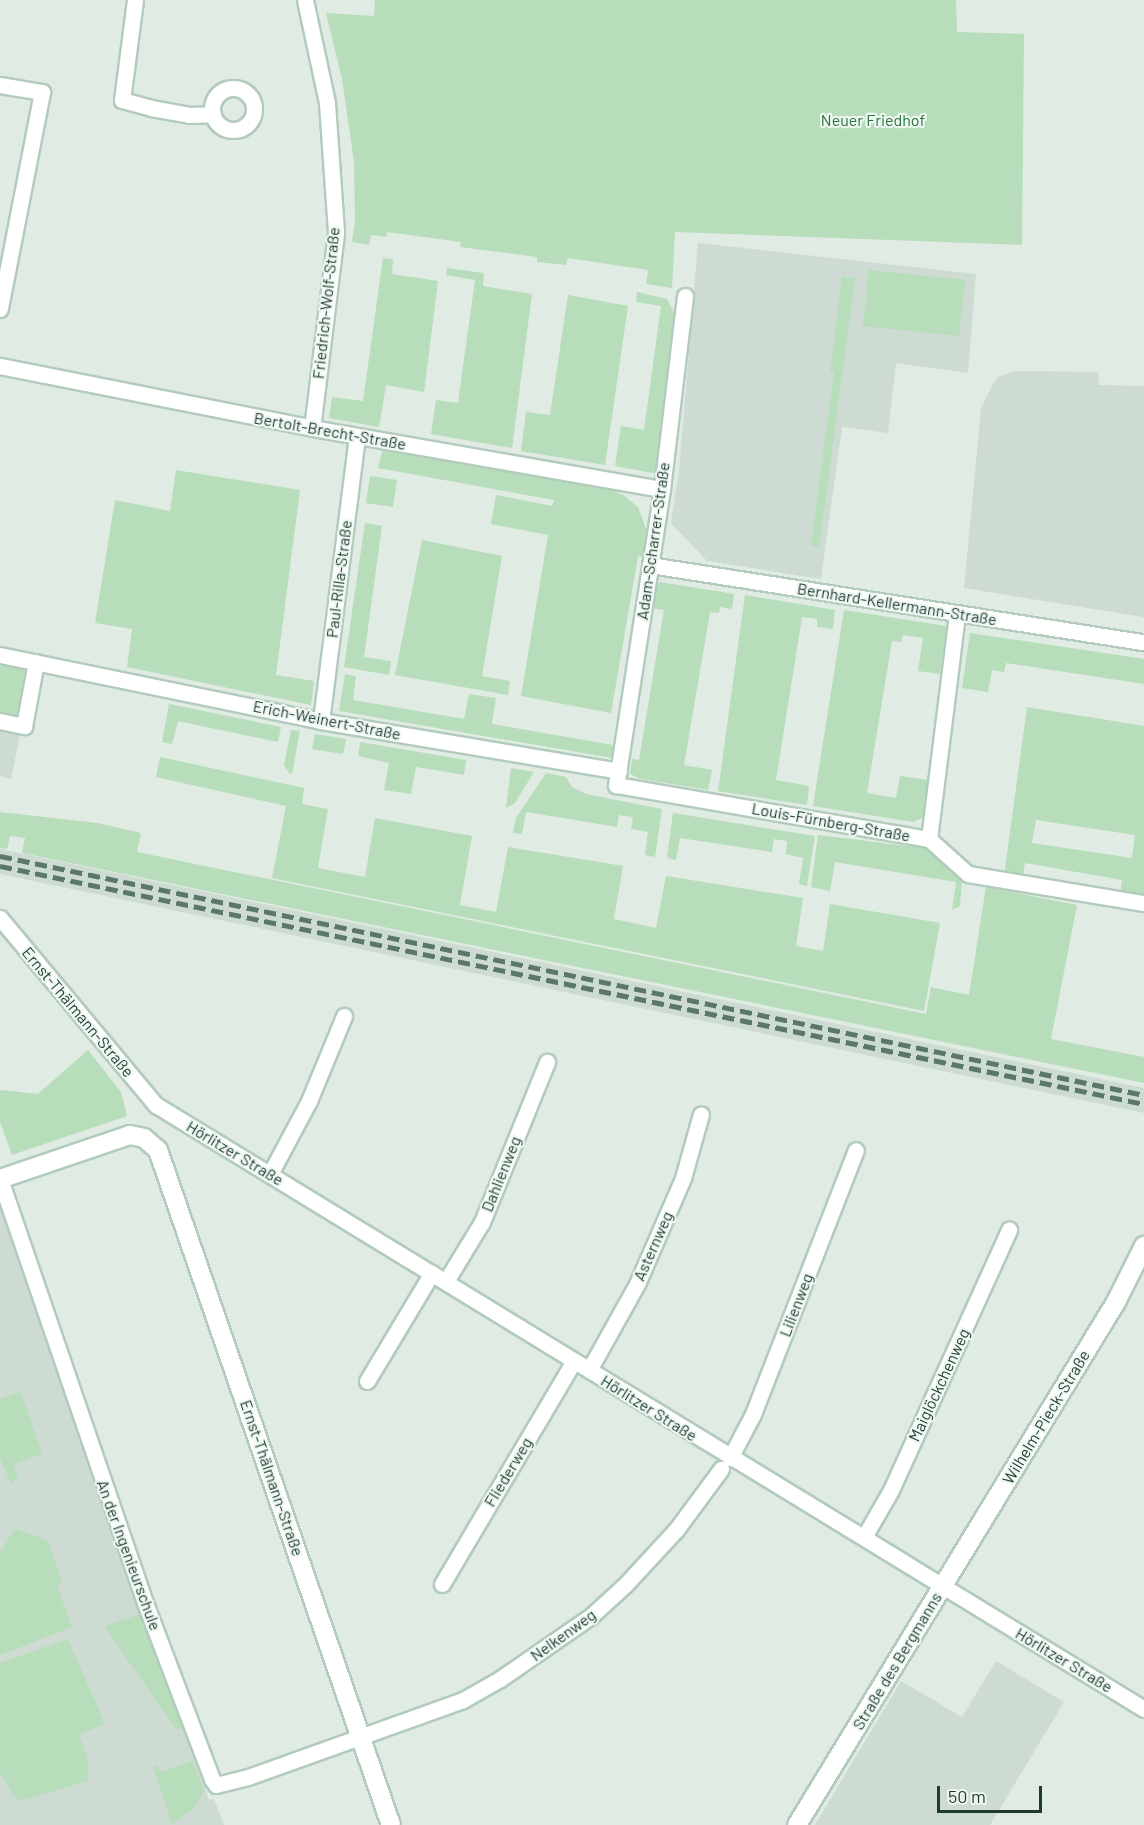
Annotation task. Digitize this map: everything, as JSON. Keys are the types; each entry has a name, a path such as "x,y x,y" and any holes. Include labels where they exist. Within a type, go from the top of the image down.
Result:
{"main road":[{"name":"Ernst-Thälmann-Straße","path":"0,1179 130,1135 144,1138 158,1150 391,1825"},
{"name":"Wilhelm-Pieck-Straße","path":"943,1586 1116,1302 1144,1246"},
{"name":"Straße des Bergmanns","path":"797,1825 943,1586"}],"street":[{"path":"135,0 122,100 189,115 213,114"},
{"name":"Friedrich-Wolf-Straße","path":"305,0 327,103 336,233 312,428"},
{"path":"0,85 42,92 0,309"},
{"name":"Adam-Scharrer-Straße","path":"617,778 662,489 685,296"},
{"name":"Bertolt-Brecht-Straße","path":"0,366 312,428 662,489"},
{"name":"Paul-Rilla-Straße","path":"321,721 357,436"},
{"name":"Bernhard-Kellermann-Straße","path":"650,565 1144,642"},
{"name":"Louis-Fürnberg-Straße","path":"617,778 929,839 957,614"},
{"name":"Erich-Weinert-Straße","path":"0,655 321,721 617,778"},
{"path":"0,721 24,726 36,662"},
{"path":"929,839 968,874 1144,903"},
{"name":"Ernst-Thälmann-Straße","path":"0,918 156,1105"},
{"path":"270,1174 309,1101 344,1016"},
{"name":"Dahlienweg","path":"446,1281 482,1222 547,1062"},
{"name":"Hörlitzer Straße","path":"156,1105 589,1370 725,1464 864,1537 1144,1709"},
{"name":"Asternweg","path":"589,1370 646,1262 683,1178 701,1114"},
{"name":"Lilienweg","path":"725,1464 753,1414 856,1150"},
{"name":"An der Ingenieurschule","path":"0,1179 144,1598 212,1779 216,1785 222,1785 359,1737"},
{"name":"Maiglöckchenweg","path":"864,1537 891,1490 1009,1230"},
{"path":"366,1381 432,1272"},
{"name":"Fliederweg","path":"442,1584 574,1361"},
{"name":"Nelkenweg","path":"359,1737 463,1700 500,1679 591,1616 625,1585 676,1530 725,1464"}],"shaded area":[{"path":"698,243 976,274 968,373 896,363 888,433 842,427 821,579 707,561 671,523 679,471"},
{"path":"1015,371 1098,372 1099,385 1144,386 1144,617 964,588 981,409 992,385 999,377"},
{"path":"0,725 21,730 11,779 0,776"},
{"path":"0,849 1144,1088 1144,1113 0,874"},
{"path":"0,1192 209,1800 214,1799 224,1825 0,1825"},
{"path":"996,1661 1064,1702 990,1825 815,1825 901,1681 962,1717"}],"green space":[{"name":"Neuer Friedhof","path":"375,0 956,0 957,32 1024,34 1022,245 675,232 672,288 646,284 648,270 568,258 566,265 537,262 537,257 460,247 461,242 387,232 386,237 371,235 369,245 352,242 355,221 354,162 342,79 326,13 374,16"},
{"path":"383,258 393,259 392,274 438,281 424,392 386,385 379,427 329,418 332,397 363,401"},
{"path":"447,268 484,273 483,286 532,294 512,448 431,434 436,400 458,403 475,280 446,275"},
{"path":"869,270 965,280 959,336 863,326"},
{"path":"842,277 855,278 819,547 811,546 834,373 830,372"},
{"path":"637,292 667,299 675,314 658,474 615,466 621,426 644,430 661,306 636,302"},
{"path":"568,295 628,306 605,465 521,451 526,412 550,415"},
{"path":"383,448 605,487 623,495 638,507 648,534 645,557 638,556 611,713 521,696 548,535 491,524 496,495 552,506 554,500 378,468"},
{"path":"176,470 300,490 276,675 314,681 311,705 127,667 132,629 95,623 115,500 170,511"},
{"path":"370,476 397,480 393,507 366,503"},
{"path":"365,523 382,526 364,657 391,661 389,675 344,667"},
{"path":"422,540 502,556 482,676 510,681 508,695 395,675"},
{"path":"660,582 734,594 732,609 720,607 719,613 710,612 684,765 712,770 708,790 641,779 630,774 632,759 639,760 664,610 651,608 656,585"},
{"path":"745,595 835,610 833,629 817,627 817,619 802,617 776,780 809,786 807,805 718,791"},
{"path":"844,610 946,626 940,674 918,671 923,638 903,635 901,642 892,641 867,793 896,798 900,776 929,780 924,813 922,818 913,822 813,806"},
{"path":"970,633 1144,659 1144,684 1006,663 1004,672 992,670 988,692 962,688"},
{"path":"0,662 30,668 20,720 0,716"},
{"path":"345,674 356,676 353,700 464,719 469,694 496,698 492,724 613,745 612,758 339,711"},
{"path":"169,704 281,727 278,742 178,721 172,744 162,742"},
{"path":"1027,707 1144,726 1144,899 1120,895 1122,880 1025,863 1022,879 1004,876","holes":["1036,820 1135,835 1132,858 1032,843"]},
{"path":"291,730 300,731 292,774 284,765"},
{"path":"315,734 346,739 343,754 312,749"},
{"path":"360,742 466,760 464,775 416,767 411,794 384,790 389,763 358,756"},
{"path":"160,757 304,788 302,804 328,809 318,868 365,877 375,818 472,836 460,905 496,912 508,847 623,866 614,919 656,928 666,876 803,898 796,946 823,951 830,904 940,923 924,1011 272,878 286,806 156,777"},
{"path":"511,768 534,772 515,803 506,808"},
{"path":"546,773 566,777 572,787 586,794 662,809 655,857 645,855 648,832 631,829 633,817 619,815 617,827 526,812 522,834 513,833 516,818"},
{"path":"0,812 97,823 141,833 137,852 926,1014 931,987 969,995 986,887 1077,905 1051,1039 1144,1057 1144,1083 22,853 25,838 10,836 7,849 0,848"},
{"path":"673,813 815,836 807,886 799,884 803,858 786,854 787,841 774,839 772,852 680,838 676,860 667,858"},
{"path":"818,835 932,849 962,878 960,906 952,910 956,882 835,862 830,891 811,887"},
{"path":"88,1050 121,1092 127,1116 12,1155 0,1122 0,1090 38,1094"},
{"path":"21,1392 42,1454 14,1464 18,1477 11,1483 0,1459 0,1399"},
{"path":"15,1529 47,1540 62,1581 57,1586 72,1627 0,1655 0,1552"},
{"path":"141,1614 183,1729 176,1729 104,1626"},
{"path":"68,1639 105,1724 79,1735 88,1761 88,1781 20,1801 13,1795 0,1772 0,1663"},
{"path":"193,1761 204,1792 192,1810 172,1824 153,1767 157,1766 161,1772"}],"railway":[{"path":"0,856 1144,1095"},
{"path":"0,866 1144,1104"}]}
